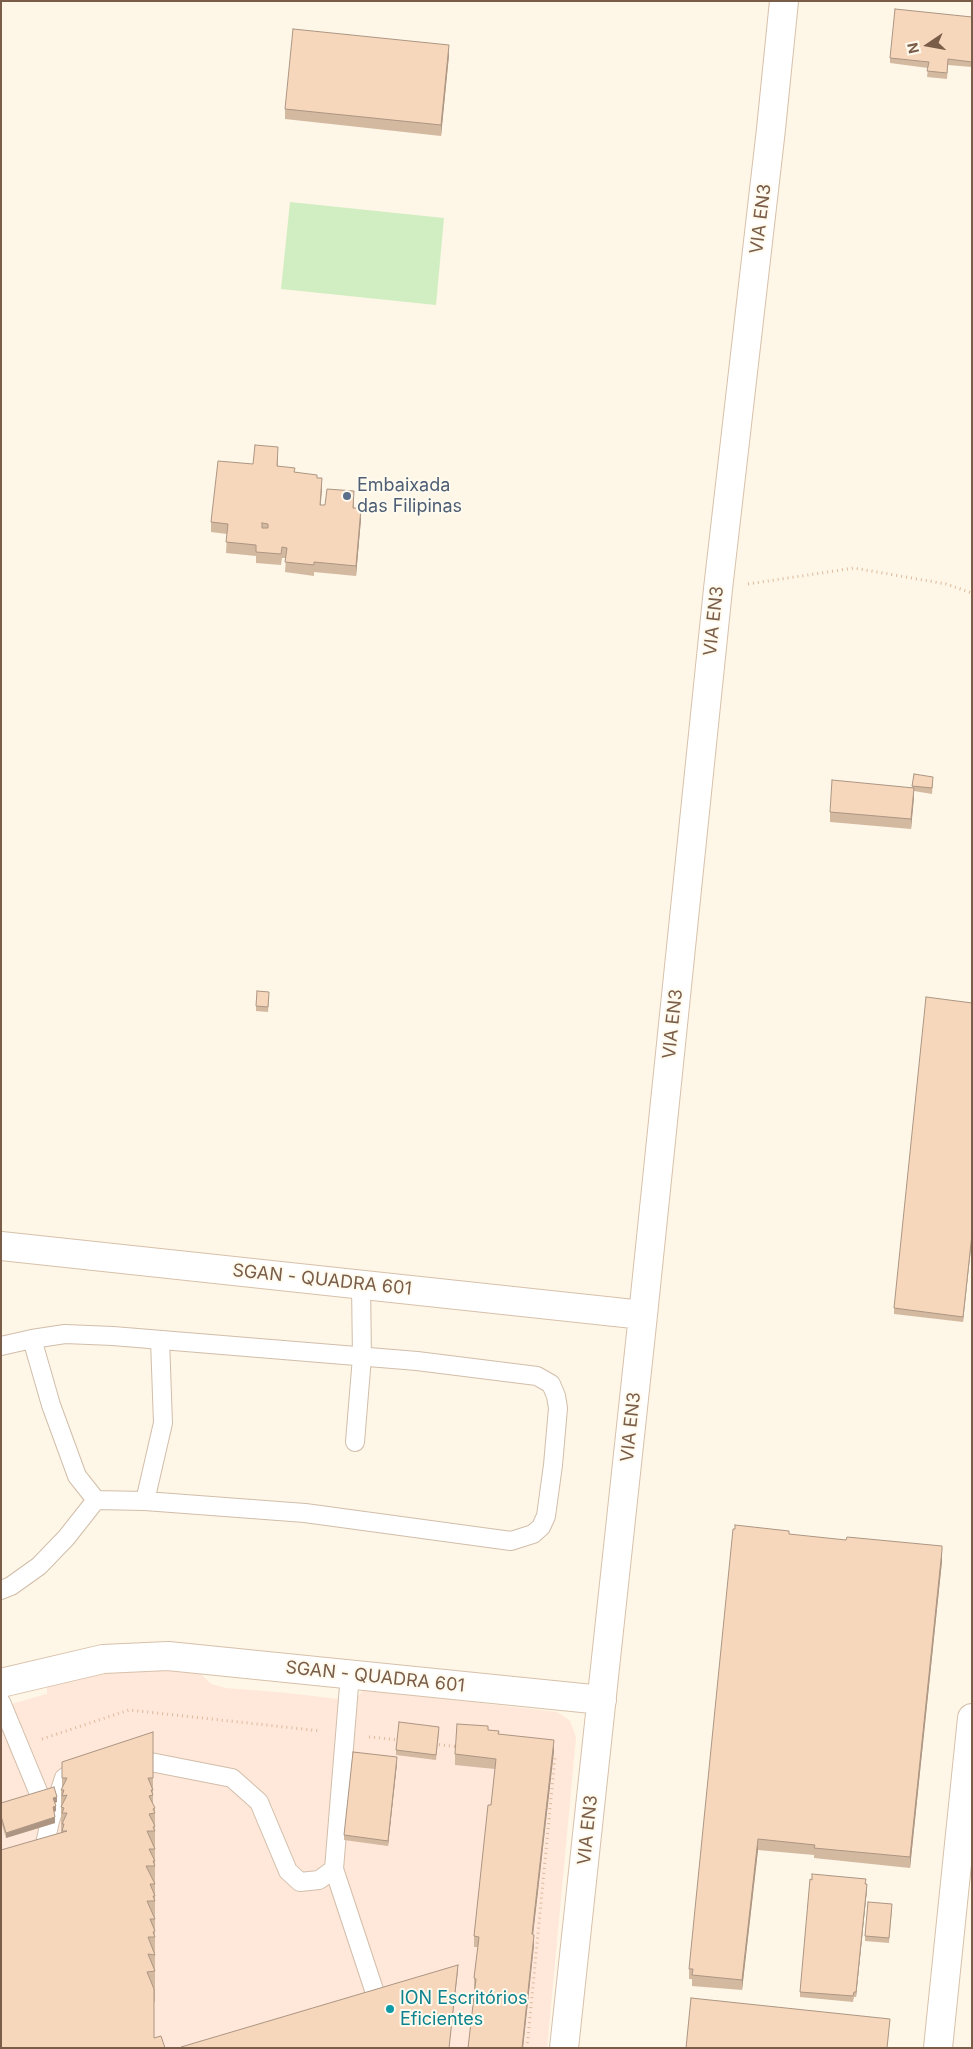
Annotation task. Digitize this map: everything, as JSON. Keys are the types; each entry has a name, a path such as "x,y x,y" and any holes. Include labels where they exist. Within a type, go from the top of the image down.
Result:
{"street":[{"name":"VIA EN3","path":"564,2048 644,1315 718,589 772,128 784,1"},
{"name":"SGAN - QUADRA 601","path":"1,1246 644,1315"},
{"name":"SGAN - QUADRA 601","path":"1,1683 103,1659 168,1656 602,1700"},
{"path":"938,2048 972,1718"}],"lane":[{"path":"355,1442 362,1356 361,1285"},
{"path":"1,1346 32,1339 65,1334 362,1356 537,1376 551,1384 556,1396 557,1418 554,1465 546,1516 541,1527 533,1534 511,1541 305,1513 96,1500 77,1476 51,1405 32,1339"},
{"path":"145,1502 163,1423 160,1340"},
{"path":"1,1590 39,1566 66,1538 96,1500"},
{"path":"350,1674 334,1869 376,1996"},
{"path":"1,1702 50,1821"},
{"path":"115,1758 124,1756 232,1778 259,1802 288,1871 300,1882 319,1880 334,1869"},
{"path":"38,1879 50,1821 64,1778 87,1761"}],"path":[{"path":"718,589 854,568 946,584 972,593"}],"shaded area":[{"path":"151,1667 199,1672 211,1684 226,1688 355,1701 362,1691 369,1690 557,1712 570,1721 576,1737 547,2048 1,2048 1,1707 47,1694 47,1686 54,1677"}],"green space":[{"path":"290,202 444,218 436,305 281,289"}],"building":[{"path":"895,9 972,17 972,62 948,59 947,73 927,71 929,62 890,58"},
{"path":"293,29 449,45 441,125 285,109"},
{"path":"255,445 278,447 277,466 295,468 294,472 317,475 317,478 322,478 320,505 325,505 327,489 354,491 353,508 361,508 356,566 314,562 314,565 285,562 287,548 282,547 281,554 256,552 256,545 226,542 228,524 211,522 218,461 253,464","holes":["262,523 268,524 268,528 262,528"]},
{"path":"914,774 933,777 932,788 912,786"},
{"path":"832,780 914,788 911,819 830,812"},
{"path":"257,991 269,992 268,1007 256,1006"},
{"path":"926,997 972,1003 972,1234 963,1317 894,1308"},
{"path":"735,1525 789,1531 789,1534 846,1540 847,1537 942,1546 910,1857 814,1848 815,1845 758,1839 742,1980 692,1975 693,1969 689,1969 733,1529 735,1529"},
{"path":"399,1722 439,1727 436,1755 396,1750"},
{"path":"457,1724 488,1726 488,1730 499,1731 498,1734 554,1740 532,1934 534,1935 522,2048 468,2048 479,1937 474,1936 488,1805 491,1805 496,1759 455,1754"},
{"path":"153,1732 153,1778 148,1778 153,1790 151,1790 153,1795 149,1796 155,1808 153,1809 155,1813 149,1814 155,1826 153,1827 155,1831 147,1831 155,1849 149,1849 155,1861 153,1861 155,1866 146,1866 155,1884 150,1884 155,1901 147,1901 155,1919 150,1919 155,1931 153,1932 155,1937 148,1937 155,1955 148,1954 155,1971 147,1972 154,1989 154,2038 161,2036 165,2048 1,2048 1,1850 67,1831 62,1831 64,1824 62,1824 67,1813 62,1813 64,1808 61,1807 67,1795 62,1796 64,1790 61,1790 67,1778 62,1778 62,1762"},
{"path":"353,1752 397,1757 388,1841 344,1835"},
{"path":"54,1787 57,1797 53,1798 56,1806 53,1807 55,1817 6,1833 1,1816 1,1803"},
{"path":"812,1874 866,1879 856,1992 854,1992 853,1996 800,1992"},
{"path":"868,1902 892,1904 889,1938 865,1936"},
{"name":"ION Escritórios Eficientes","path":"458,1965 449,2048 181,2048 181,2047"},
{"path":"691,1998 890,2019 887,2048 686,2048"}],"place":[{"name":"Embaixada das Filipinas","path":"347,496"},
{"name":"ION Escritórios Eficientes","path":"390,2009"}]}
